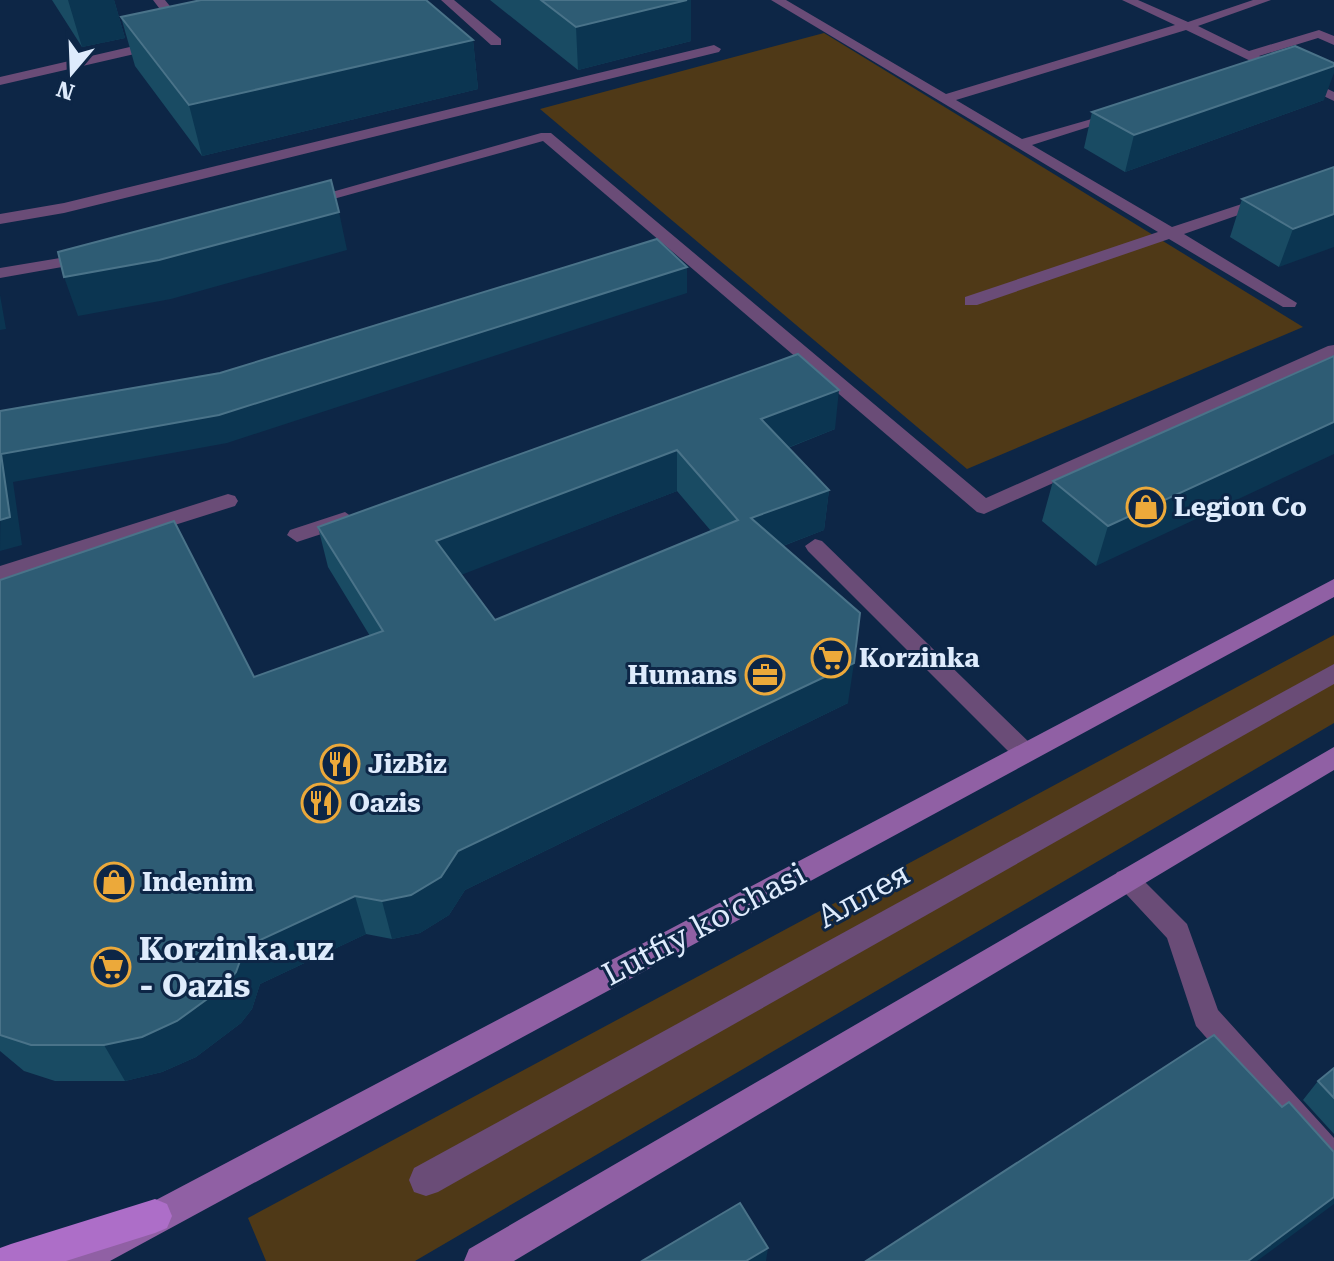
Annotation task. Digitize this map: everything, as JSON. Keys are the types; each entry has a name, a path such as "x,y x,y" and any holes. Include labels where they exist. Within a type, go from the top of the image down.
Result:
{"main road":[{"name":"Lutfiy ko'chasi","path":"75,1261 1334,587"},
{"path":"481,1261 1334,757"},
{"path":"11,1261 155,1216"}],"street":[{"name":"Аллея","path":"426,1180 1334,673"}],"lane":[{"path":"159,0 189,37"},
{"path":"447,0 496,42"},
{"path":"777,0 1289,303"},
{"path":"1128,0 1334,97"},
{"path":"944,99 1265,0"},
{"path":"0,81 204,33"},
{"path":"1248,55 1319,34 1334,41"},
{"path":"0,219 64,208 714,49"},
{"path":"1241,75 1270,66"},
{"path":"1020,144 1138,107"},
{"path":"284,207 546,136 658,240 798,359 984,507 1334,350"},
{"path":"971,301 1275,198"},
{"path":"0,273 115,254"},
{"path":"0,573 228,501"},
{"path":"297,535 357,514"},
{"path":"815,546 1025,753"},
{"path":"1126,880 1178,932 1206,1017 1334,1160"}],"shaded area":[{"path":"824,33 1303,327 967,469 540,109"},
{"path":"1334,635 1334,723 415,1261 266,1261 248,1218"}],"building":[{"path":"201,0 426,0 473,40 189,105 121,17"},
{"path":"541,0 687,0 576,27"},
{"path":"1295,46 1334,63 1334,66 1134,135 1092,112"},
{"path":"1334,167 1334,214 1293,229 1242,199"},
{"path":"331,180 339,212 159,260 64,277 58,252"},
{"path":"657,239 687,267 219,415 1,454 10,517 0,520 0,411 220,373"},
{"name":"Oazis","path":"798,354 839,390 761,419 829,490 751,518 860,613 854,663 458,851 441,877 411,895 382,901 355,896 245,947 236,972 225,986 177,1021 142,1037 104,1045 31,1045 0,1035 0,580 174,521 254,677 383,631 318,527","holes":["677,450 738,520 495,620 436,541"]},
{"path":"1334,356 1334,422 1108,526 1053,481"},
{"path":"1214,1035 1282,1107 1289,1102 1334,1152 1334,1197 1248,1261 866,1261"},
{"path":"1334,1068 1334,1098 1318,1081"},
{"path":"740,1203 768,1248 746,1261 642,1261"}],"place":[{"name":"Legion Co","path":"1146,507"},
{"name":"Korzinka","path":"831,658"},
{"name":"Humans","path":"765,675"},
{"name":"JizBiz","path":"340,764"},
{"name":"Oazis","path":"321,803"},
{"name":"Indenim","path":"114,882"},
{"name":"Korzinka.uz - Oazis","path":"111,967"}]}
